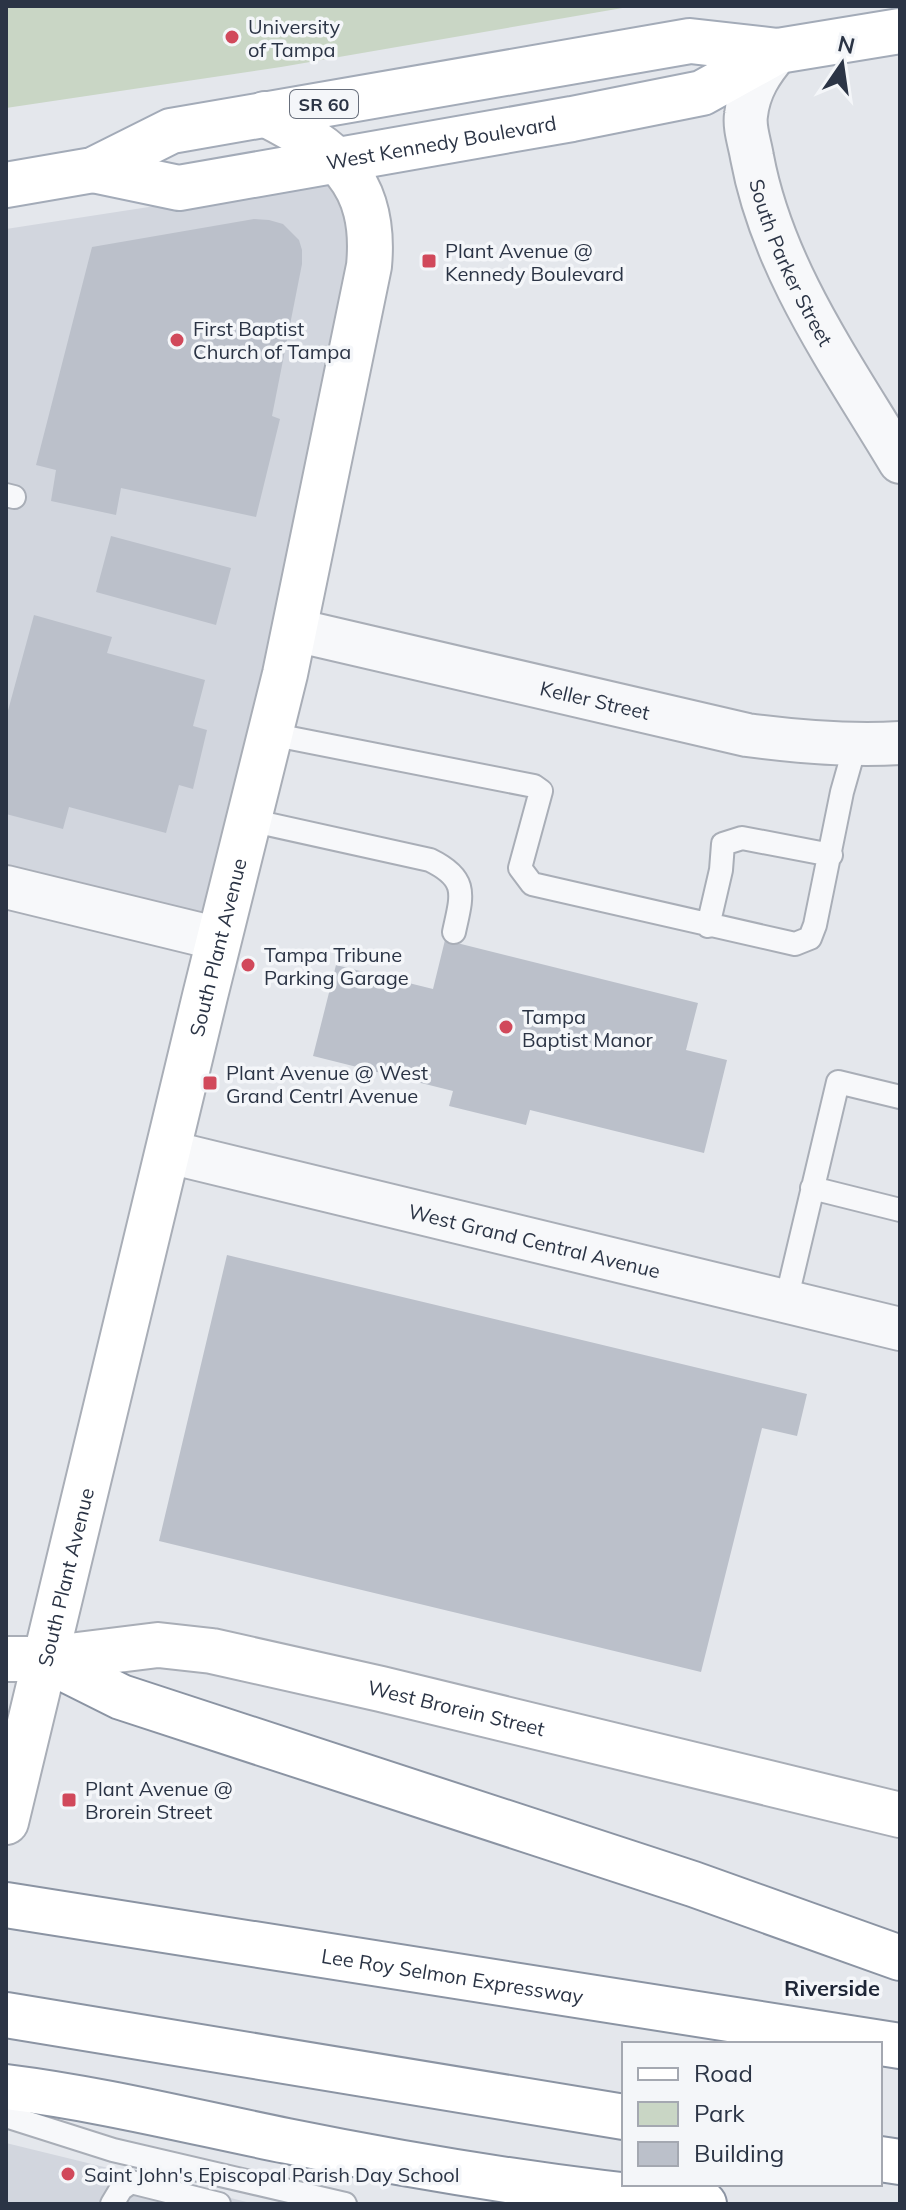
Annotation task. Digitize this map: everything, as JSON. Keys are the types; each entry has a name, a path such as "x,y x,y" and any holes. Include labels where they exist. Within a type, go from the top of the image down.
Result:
{"main road":[{"name":"West Kennedy Boulevard","path":"6,185 93,170 171,131 265,114 690,41 778,51 900,31"},
{"name":"West Kennedy Boulevard","path":"93,170 179,188 702,93 778,51"},
{"name":"South Plant Avenue","path":"6,1822 26,1659 169,1152 295,630 370,252 368,213 359,190 337,159 304,134 265,114"},
{"name":"West Brorein Street","path":"26,1659 158,1645 212,1651 900,1815"},
{"path":"26,1659 121,1697 693,1884 900,1958"},
{"name":"Lee Roy Selmon Expressway","path":"6,1905 874,2042"},
{"path":"6,2015 622,2117"},
{"path":"6,2087 143,2108 285,2141 429,2168 704,2204"}],"street":[{"name":"South Parker Street","path":"778,51 759,72 745,119 766,214 801,295 900,462"},
{"name":"Keller Street","path":"295,630 747,735 855,746 900,743"},
{"path":"6,887 219,939"},
{"name":"West Grand Central Avenue","path":"169,1152 900,1329"}],"lane":[{"path":"270,734 534,786 541,791 520,868 532,884 795,944 810,938 855,746"},
{"path":"249,820 430,860 448,869 459,882 461,899 454,932"},
{"path":"708,926 721,870 723,844 742,838 831,855"},
{"path":"786,1301 838,1082 900,1097"},
{"path":"812,1188 900,1210"},
{"path":"6,2116 113,2150 345,2204"},
{"path":"112,2204 121,2189 131,2182 219,2204"}],"shaded area":[{"path":"376,172 366,254 212,925 6,874 6,229"},
{"name":"Saint John's Episcopal Parish Day School","path":"6,2143 255,2204 6,2204"}],"green space":[{"name":"University of Tampa","path":"6,6 634,6 281,67 6,108"}],"building":[{"name":"First Baptist Church of Tampa","path":"254,219 283,224 299,240 302,250 302,264 272,416 280,419 256,517 121,488 116,515 51,501 56,470 36,465 92,247"},
{"path":"111,536 231,568 216,625 96,592"},
{"path":"34,615 112,637 107,653 205,680 193,726 207,730 193,789 179,785 166,833 69,807 63,829 6,814 6,718"},
{"name":"Tampa Baptist Manor","path":"445,940 698,1003 686,1050 727,1060 704,1153 530,1110 526,1125 449,1106 453,1091 313,1056 336,965 433,989"},
{"name":"Tampa Tribune Parking Garage","path":"227,1255 807,1394 797,1436 762,1428 701,1672 159,1541"}],"place":[{"name":"University of Tampa","path":"232,37"},
{"name":"Plant Avenue @ Kennedy Boulevard","path":"429,261"},
{"name":"First Baptist Church of Tampa","path":"177,340"},
{"name":"Tampa Tribune Parking Garage","path":"248,965"},
{"name":"Tampa Baptist Manor","path":"506,1027"},
{"name":"Plant Avenue @ West Grand Centrl Avenue","path":"210,1083"},
{"name":"Plant Avenue @ Brorein Street","path":"69,1800"},
{"name":"Saint John's Episcopal Parish Day School","path":"68,2174"}],"district":[{"name":"Riverside","path":"832,1988"}]}
